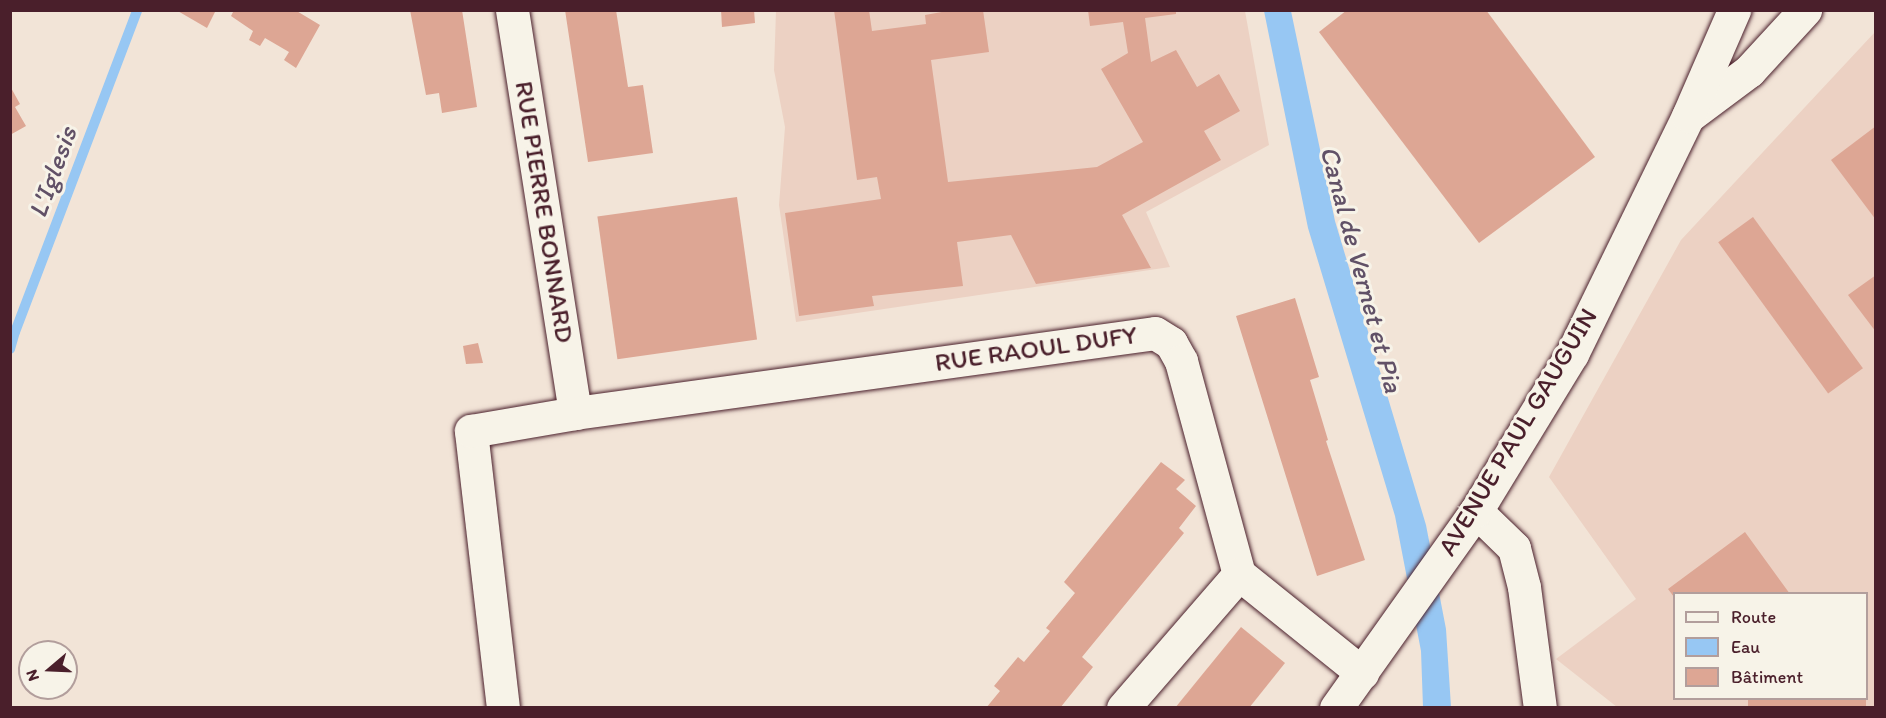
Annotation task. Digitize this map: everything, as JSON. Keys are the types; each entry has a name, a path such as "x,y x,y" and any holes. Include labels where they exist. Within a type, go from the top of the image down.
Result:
{"street":[{"name":"RUE PIERRE BONNARD","path":"512,10 575,413"},
{"name":"AVENUE PAUL GAUGUIN","path":"1336,708 1476,511 1572,354 1688,116 1734,10"},
{"path":"1688,116 1749,71 1805,10"},
{"name":"RUE RAOUL DUFY","path":"503,708 471,431 575,413 1155,333 1171,343 1180,361 1239,574"},
{"path":"1476,511 1514,548 1524,587 1540,708"},
{"path":"1123,708 1239,574 1362,673"}],"shaded area":[{"path":"776,11 1245,11 1269,145 1146,212 1170,267 796,322 779,205 785,127 774,70"},
{"path":"1875,32 1875,707 1617,707 1556,659 1636,599 1549,477 1681,240"}],"water":[{"name":"Canal de Vernet et Pia","path":"1264,11 1291,11 1335,221 1426,525 1446,629 1451,707 1423,707 1421,651 1395,516 1308,228"}],"building":[{"path":"176,10 216,10 207,28"},
{"path":"234,10 295,10 320,25 296,68 284,60 289,52 265,38 260,46 249,40 253,31 231,16"},
{"path":"410,10 462,10 477,107 442,113 439,93 426,95"},
{"path":"565,10 616,10 628,87 643,85 653,153 588,162"},
{"path":"721,10 754,10 755,23 722,27"},
{"path":"834,10 869,10 872,31 926,24 925,15 953,10 983,10 989,52 931,60 948,182 1097,167 1143,142 1101,69 1128,53 1123,22 1090,26 1088,10 1176,10 1176,14 1145,18 1151,62 1176,50 1197,87 1219,74 1240,111 1204,131 1221,160 1122,215 1151,268 1036,284 1011,235 957,242 963,286 872,296 874,306 799,316 785,213 881,199 877,177 857,180"},
{"path":"1347,10 1486,10 1595,157 1479,243 1319,32"},
{"path":"10,86 20,104 15,107 26,126 10,135"},
{"path":"1876,126 1876,220 1831,160"},
{"path":"737,197 757,340 617,359 597,217"},
{"path":"1753,217 1863,368 1828,394 1718,242"},
{"path":"1876,275 1876,332 1848,295"},
{"path":"1295,298 1319,377 1310,380 1328,440 1326,441 1365,560 1317,576 1236,316"},
{"path":"478,343 483,363 466,364 463,346"},
{"path":"1161,462 1185,480 1176,489 1196,506 1179,528 1184,533 1082,657 1093,667 1060,708 986,708 1000,691 994,686 1018,657 1024,662 1050,631 1046,628 1075,593 1064,582"},
{"path":"1745,532 1789,592 1673,592 1673,596 1668,589"},
{"path":"1241,627 1285,663 1249,708 1175,708"},
{"path":"1748,700 1866,700 1866,708 1748,708"}],"waterway":[{"name":"L'Iglesis","path":"10,349 137,10"}]}
